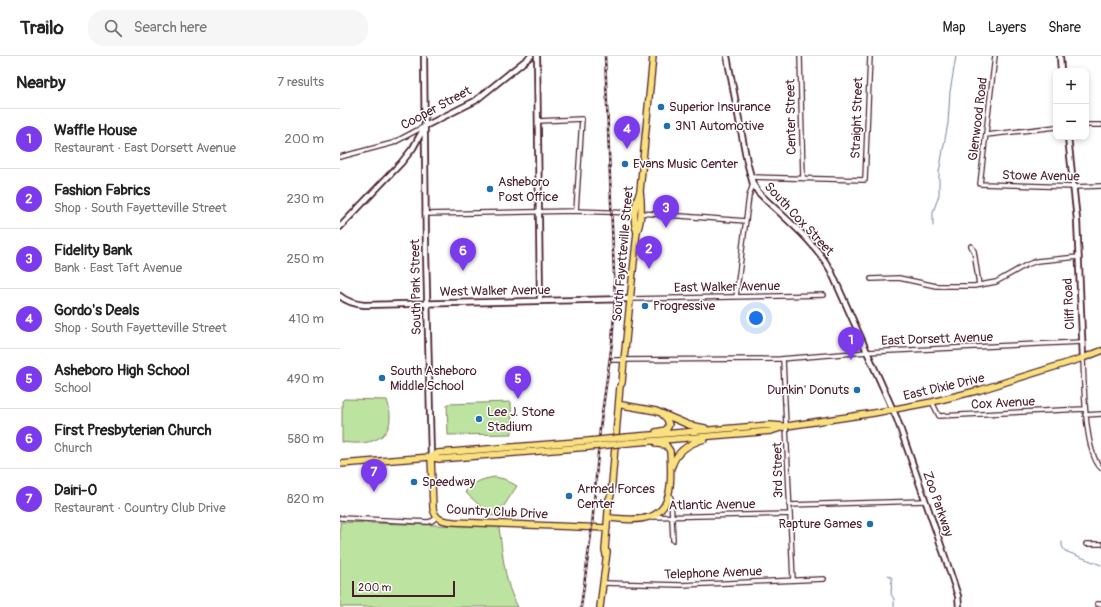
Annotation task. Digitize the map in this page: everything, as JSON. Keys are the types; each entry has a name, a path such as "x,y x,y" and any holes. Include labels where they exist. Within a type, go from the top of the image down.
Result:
{"main road":[{"name":"South Park Street","path":"424,56 427,303 431,457 433,508 434,514 437,517"},
{"name":"Cooper Street","path":"425,126 475,101 531,56"},
{"path":"537,56 540,301"},
{"name":"South Fayetteville Street","path":"606,555 605,550 609,499 611,495 620,386 622,383 638,230 634,226 638,213 653,56"},
{"name":"South Cox Street","path":"727,56 753,184 758,192 813,246 824,259 833,275 892,410"},
{"path":"1060,56 1061,68"},
{"path":"340,227 401,163 413,148 425,126"},
{"name":"Cliff Road","path":"1068,140 1074,187 1083,358"},
{"name":"West Walker Avenue","path":"340,296 355,304 362,305 630,299"},
{"name":"East Dixie Drive","path":"627,440 643,442 719,436 771,430 787,426 892,410 980,390 1101,351"},
{"name":"South Fayetteville Street","path":"615,453 618,450 624,386 622,383"},
{"path":"622,405 649,410 689,425 715,430"},
{"name":"Zoo Parkway","path":"892,410 901,430 952,578 958,596 959,607"},
{"path":"647,436 664,431 668,427 668,422 662,414"},
{"name":"East Dixie Drive","path":"340,464 431,457 438,453 589,444 627,440 647,436 770,425 787,426"},
{"path":"670,469 682,449 701,440 719,436"},
{"path":"643,442 664,444 670,451 669,494 662,508 649,517"},
{"name":"South Fayetteville Street","path":"600,607 613,499 611,495"},
{"name":"Country Club Drive","path":"437,517 444,521 454,522 607,528"},
{"name":"Atlantic Avenue","path":"611,518 633,519 649,517"}],"street":[{"name":"Center Street","path":"800,56 803,178"},
{"name":"Straight Street","path":"803,178 865,180 870,56"},
{"name":"Glenwood Road","path":"980,184 995,56"},
{"path":"538,121 582,119 576,211"},
{"path":"1089,126 1101,125"},
{"name":"Cooper Street","path":"340,157 393,143 425,126"},
{"path":"986,135 1053,127"},
{"path":"751,177 803,178"},
{"path":"736,297 749,196 753,184"},
{"name":"Stowe Avenue","path":"980,184 1074,187 1101,186"},
{"path":"426,214 576,211 638,213 746,221"},
{"path":"971,246 974,251 979,285"},
{"path":"871,279 899,278 936,286 979,285 996,282 1036,261 1078,257"},
{"name":"East Walker Avenue","path":"630,299 824,295"},
{"name":"East Dorsett Avenue","path":"613,360 783,359 867,352 1082,342"},
{"name":"Cliff Road","path":"1083,358 1084,409 1095,460 1101,468"},
{"name":"3rd Street","path":"783,359 793,580"},
{"name":"Cox Avenue","path":"932,402 939,416 1084,409"},
{"path":"1085,415 1101,414"},
{"path":"669,494 673,540"},
{"path":"789,505 925,501"},
{"name":"Atlantic Avenue","path":"649,517 789,514"},
{"name":"Country Club Drive","path":"340,518 428,522 437,517"},
{"path":"1086,544 1101,544"},
{"name":"Telephone Avenue","path":"603,583 681,585 824,579"}],"green space":[{"path":"344,399 387,400 390,412 390,422 387,430 381,436 365,443 342,442 342,401"},
{"name":"Lee J. Stone Stadium","path":"511,402 512,434 448,435 447,404"},
{"path":"495,477 504,479 517,486 498,515 491,516 465,492 478,482"},
{"path":"340,522 499,527 507,579 513,598 518,607 340,607"}],"waterway":[{"path":"933,226 933,212 939,195 939,172 948,123 950,92 956,56"},
{"path":"1062,542 1062,546 1065,551 1101,565"},
{"path":"888,575 892,578 891,594 894,599 894,607"}],"railway":[{"path":"581,607 592,527 600,428 612,343 615,299 605,56"}],"place":[{"name":"Superior Insurance","path":"661,107"},
{"name":"3N1 Automotive","path":"667,126"},
{"name":"Gordo's Deals","path":"627,149"},
{"name":"Evans Music Center","path":"625,164"},
{"name":"Asheboro Post Office","path":"490,189"},
{"name":"Fidelity Bank","path":"666,228"},
{"name":"Fashion Fabrics","path":"649,269"},
{"name":"First Presbyterian Church","path":"463,271"},
{"name":"Progressive","path":"645,306"},
{"name":"Waffle House","path":"851,360"},
{"name":"South Asheboro Middle School","path":"382,378"},
{"name":"Dunkin' Donuts","path":"857,390"},
{"name":"Asheboro High School","path":"518,399"},
{"name":"Lee J. Stone Stadium","path":"479,419"},
{"name":"Speedway","path":"414,482"},
{"name":"Dairi-O","path":"374,492"},
{"name":"Armed Forces Center","path":"569,496"},
{"name":"Rapture Games","path":"870,524"}]}
